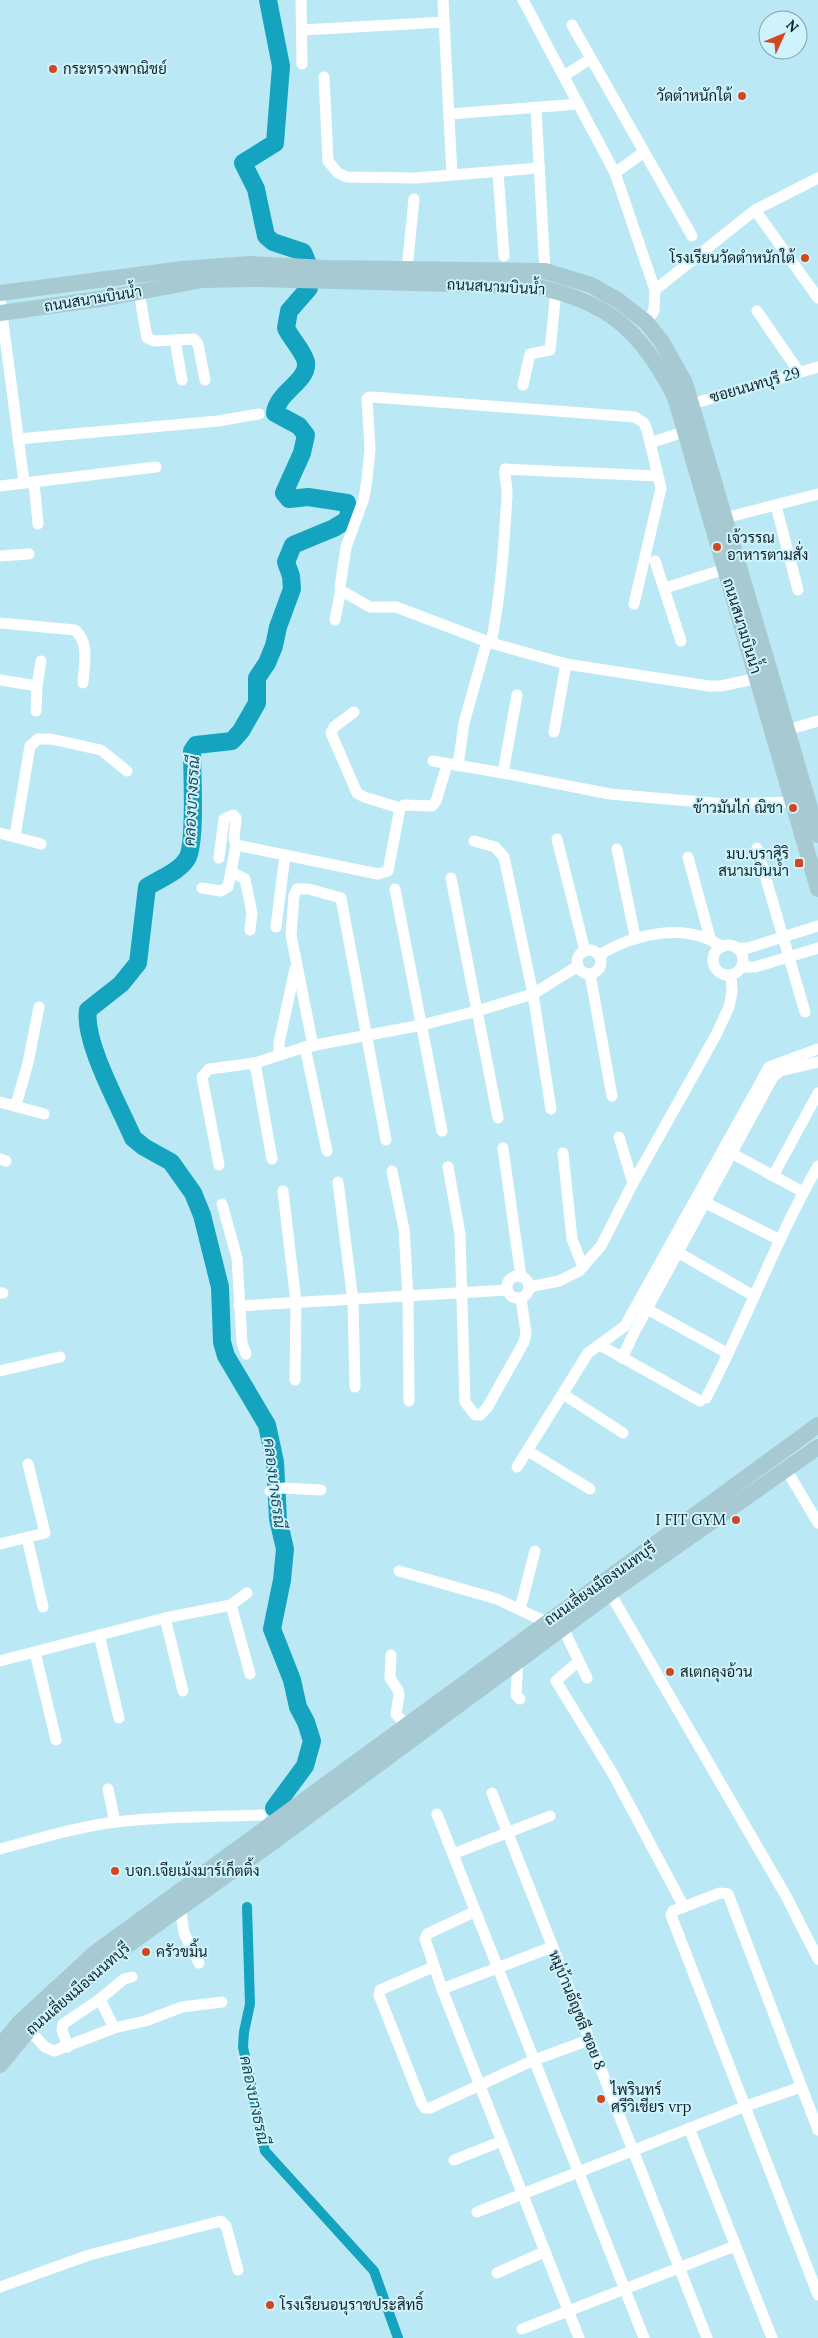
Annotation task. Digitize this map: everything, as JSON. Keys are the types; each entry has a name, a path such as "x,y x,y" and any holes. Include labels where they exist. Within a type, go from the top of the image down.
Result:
{"main road":[{"name":"ถนนสนามบินน้ำ","path":"0,293 212,266 249,264 300,274"},
{"name":"ถนนสนามบินน้ำ","path":"327,275 407,269 545,271 591,285 620,301 646,322 676,363 692,404 818,835"},
{"name":"ถนนสนามบินน้ำ","path":"1,308 139,292 202,280 300,274 533,286 591,302 617,318 641,342 662,371 675,397 818,889"},
{"name":"ถนนเลี่ยงเมืองนนทบุรี","path":"0,2046 19,2023 95,1953 818,1425"},
{"name":"ถนนเลี่ยงเมืองนนทบุรี","path":"0,2065 29,2030 108,1959 180,1906 276,1840 610,1593 818,1447"},
{"path":"406,1725 406,1743"}],"street":[{"path":"301,0 302,64"},
{"path":"443,0 452,175"},
{"path":"523,0 615,173 654,290 654,311 646,322"},
{"path":"302,30 444,22"},
{"path":"572,25 692,236"},
{"path":"564,76 590,59"},
{"path":"324,77 328,161 338,173 347,177 416,178 539,168"},
{"path":"450,114 536,109 580,104"},
{"path":"536,109 545,271"},
{"path":"615,173 644,152"},
{"path":"498,172 504,256"},
{"path":"654,290 755,210 818,178"},
{"path":"407,269 414,199"},
{"path":"755,210 818,298"},
{"path":"523,385 530,354 550,350 556,291"},
{"path":"139,292 148,338 154,341 194,339 198,344 205,380"},
{"path":"1,308 18,439 38,524"},
{"path":"757,312 799,372"},
{"path":"175,340 182,380"},
{"name":"ซอยนนทบุรี 29","path":"692,404 818,367"},
{"path":"335,620 346,547 365,494 370,449 367,399 369,397 635,417 644,423 658,476 660,495 634,604"},
{"path":"18,439 199,423 260,414"},
{"path":"650,442 686,431"},
{"path":"0,486 156,467"},
{"path":"354,712 334,727 331,733 357,793 400,808 404,806 432,806 452,765 498,607 508,488 505,469 658,476"},
{"path":"725,518 818,494"},
{"path":"776,506 798,590"},
{"path":"0,556 29,554"},
{"path":"655,561 680,641"},
{"path":"664,588 725,569"},
{"path":"341,589 370,607 396,607 489,642 566,664 709,686 721,686 758,678"},
{"path":"0,624 75,630 80,635 85,647 83,683"},
{"path":"36,711 41,661"},
{"path":"554,732 566,664"},
{"path":"0,680 37,686"},
{"path":"503,772 516,695"},
{"path":"787,730 818,721"},
{"path":"15,836 30,746 38,739 51,739 101,750 127,771"},
{"path":"433,761 503,772 610,794 724,804 793,802"},
{"path":"236,845 378,874 388,871 400,808"},
{"path":"202,888 224,890 228,887 236,845 234,839 236,818 228,815 224,819 219,858"},
{"path":"0,833 41,844"},
{"path":"557,839 585,951"},
{"path":"474,841 495,847 504,857 533,994 551,1109"},
{"path":"757,848 805,1012"},
{"path":"617,849 635,936"},
{"path":"276,928 285,855"},
{"path":"688,857 710,938"},
{"path":"231,872 245,879 252,913 250,930"},
{"path":"451,878 498,1118"},
{"path":"395,888 442,1131"},
{"path":"327,1151 291,935 294,895 297,889 309,889 341,898 386,1140"},
{"path":"818,926 748,948 737,948 727,945 715,953 714,966 721,974 731,975 742,967 755,967 818,948"},
{"path":"599,954 635,936 681,933 710,938 722,947"},
{"path":"737,948 743,957 742,967"},
{"path":"220,1164 202,1077 209,1068 255,1063 309,1046 365,1034 422,1025 477,1011 533,994 578,966 580,955 585,951 590,950 599,954"},
{"path":"590,974 600,967 599,954"},
{"path":"279,1055 279,1043 296,965"},
{"path":"578,966 583,972 590,974"},
{"path":"590,974 612,1096"},
{"path":"529,1287 560,1281 580,1272 601,1246 729,1008 732,992 731,975"},
{"path":"16,1105 28,1063 39,1007"},
{"path":"622,1358 630,1329 772,1070 818,1049"},
{"path":"772,1070 818,1062"},
{"path":"255,1063 272,1159"},
{"path":"773,1176 818,1093"},
{"path":"0,1102 44,1114"},
{"path":"517,1467 588,1353 630,1329 647,1309 674,1251 706,1203 733,1154 741,1128"},
{"path":"619,1138 633,1184"},
{"path":"502,1148 521,1277"},
{"path":"563,1153 572,1239 583,1267"},
{"path":"733,1154 803,1192"},
{"path":"448,1166 460,1234 464,1294 465,1402 475,1415 484,1413 524,1342 526,1334 521,1298"},
{"path":"600,1345 703,1400 803,1192 818,1166"},
{"path":"392,1172 404,1229 408,1297 409,1402"},
{"path":"338,1182 353,1301 355,1387"},
{"path":"283,1192 296,1302 295,1380"},
{"path":"706,1203 780,1240"},
{"path":"222,1204 236,1258 242,1343 246,1354"},
{"path":"674,1251 754,1296"},
{"path":"521,1277 527,1280 529,1287 527,1294 521,1298 514,1298 507,1290 512,1278 521,1277"},
{"path":"239,1306 353,1301 507,1290"},
{"path":"647,1309 727,1353"},
{"path":"0,1371 60,1356"},
{"path":"563,1394 623,1433"},
{"path":"528,1451 590,1488"},
{"path":"0,1544 45,1533 28,1464"},
{"path":"786,1469 818,1522"},
{"path":"275,1490 321,1490"},
{"path":"27,1538 43,1607"},
{"path":"520,1609 535,1550"},
{"path":"399,1571 489,1596 546,1622"},
{"path":"0,1661 166,1618 231,1605 247,1593"},
{"path":"610,1593 786,1896 818,1959"},
{"path":"231,1605 250,1674"},
{"path":"166,1618 183,1690"},
{"path":"563,1628 587,1678"},
{"path":"100,1635 119,1718"},
{"path":"35,1652 56,1740"},
{"path":"391,1654 390,1678 399,1695 396,1714 406,1725"},
{"path":"518,1660 516,1695 520,1699"},
{"path":"573,1666 559,1677 556,1681 558,1686 613,1774 684,1907"},
{"path":"108,1789 115,1822"},
{"name":"หมู่บ้านอัญชลี ซอย 8","path":"492,1793 707,2338"},
{"path":"437,1814 474,1912 644,2338"},
{"path":"0,1849 73,1829 115,1822 201,1815 261,1815"},
{"path":"453,1854 550,1816"},
{"path":"818,2130 728,1894 720,1894 672,1912 672,1918 818,2294"},
{"path":"180,1906 184,1933 199,1963"},
{"path":"474,1912 424,1936 442,1989 579,2338"},
{"path":"442,1989 498,1970 552,1947"},
{"path":"434,1967 380,1990 380,2001 425,2108 430,2108 534,2060 589,2040"},
{"path":"68,2047 62,2030 63,2024 100,1999 124,1979 132,1977"},
{"path":"100,1999 114,2028"},
{"path":"29,2030 50,2050 68,2047 114,2028 146,2021 182,2007 222,2002"},
{"path":"478,2212 633,2152 689,2128 801,2087"},
{"path":"689,2128 772,2338"},
{"path":"454,2160 502,2141"},
{"path":"0,2287 90,2256 221,2221 226,2226 238,2270"},
{"path":"522,2329 735,2246"},
{"path":"497,2272 544,2252"}],"waterway":[{"name":"คลองบางธรณี","path":"268,0 281,66 275,143 243,163 256,189 266,236 273,242 303,252 308,264 309,288 289,311 286,328 300,349 306,362 306,369 303,375 281,399 275,413 299,426 306,435 302,453 284,493 289,499 308,497 347,503 349,513 347,520 334,528 293,545 286,562 291,576 292,589 278,627 274,646 267,663 257,678 257,703 241,731 232,741 196,745 192,751 193,821 188,857 175,871 147,887 138,963 121,984 88,1010 88,1023 91,1039 104,1074 133,1138 144,1147 171,1162 193,1193 202,1215 220,1287 222,1342 226,1356 267,1425 275,1462 278,1519 285,1549 282,1580 272,1629 292,1680 298,1707 306,1722 312,1741 305,1766 274,1808"},
{"name":"คลองบางธรณี","path":"247,1907 250,2004 243,2047 265,2151 374,2271 398,2338"}],"place":[{"name":"กระทรวงพาณิชย์","path":"53,69"},
{"name":"วัดตำหนักใต้","path":"742,96"},
{"name":"โรงเรียนวัดตำหนักใต้","path":"805,258"},
{"name":"เจ้วรรณ อาหารตามสั่ง","path":"717,547"},
{"name":"ข้าวมันไก่ ณิชา","path":"793,808"},
{"name":"มบ.บุราสิริ สนามบินน้ำ","path":"799,863"},
{"name":"I FIT GYM","path":"736,1520"},
{"name":"สเตกลุงอ้วน","path":"670,1672"},
{"name":"บจก.เจียเม้งมาร์เก็ตติ้ง","path":"115,1871"},
{"name":"ครัวขมิ้น","path":"146,1952"},
{"name":"ไพรินทร์ ศรีวิเชียร vrp","path":"601,2099"},
{"name":"โรงเรียนอนุราชประสิทธิ์","path":"270,2305"}]}
